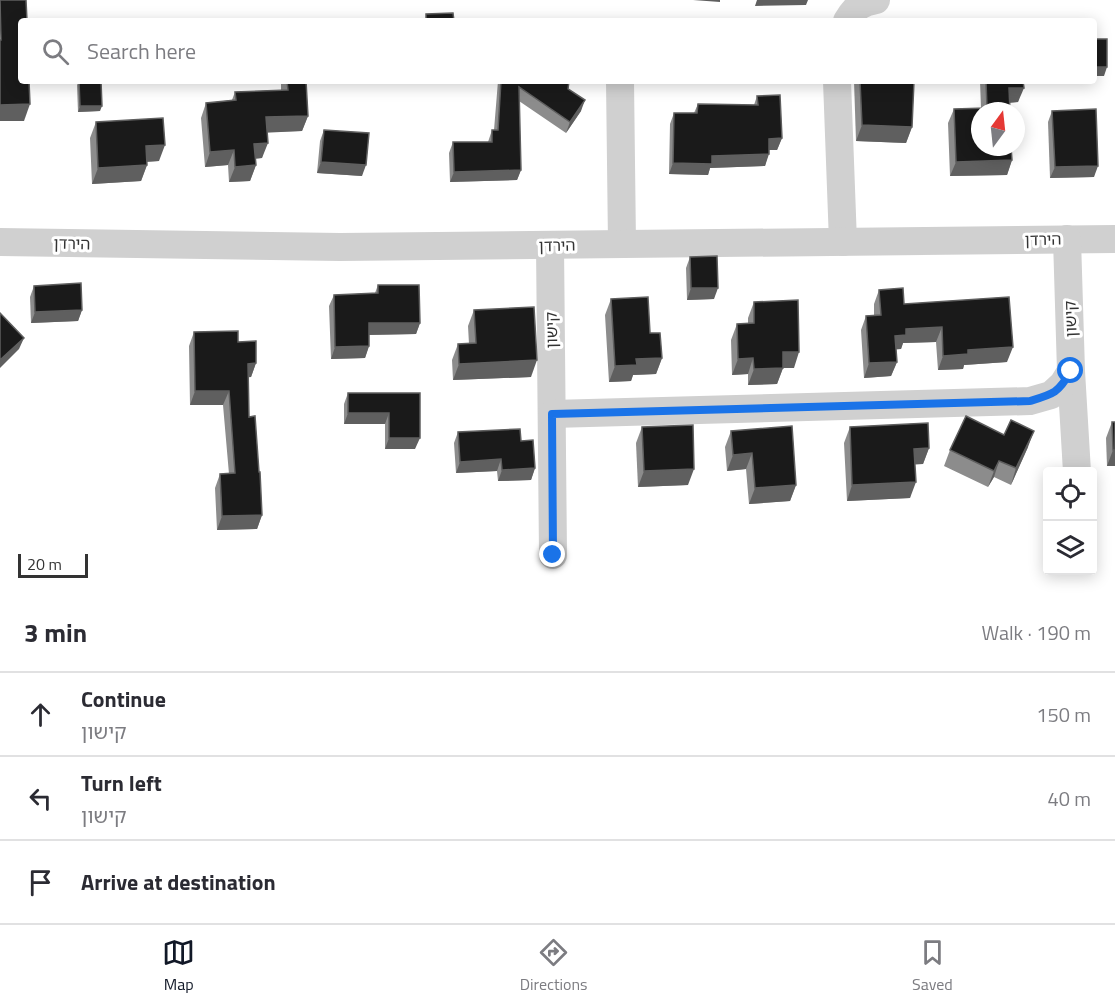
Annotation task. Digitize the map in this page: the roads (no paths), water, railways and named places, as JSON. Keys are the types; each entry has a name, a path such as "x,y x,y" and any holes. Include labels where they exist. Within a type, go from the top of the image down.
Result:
{"street":[{"path":"849,18 856,7 876,0"},
{"path":"620,84 621,244"},
{"path":"837,84 843,242"},
{"name":"קישון","path":"1067,239 1077,467"},
{"name":"הירדן","path":"0,242 340,247 1115,239"},
{"name":"קישון","path":"550,245 553,555"},
{"path":"552,414 1030,401 1051,395 1063,384 1071,371"}]}
